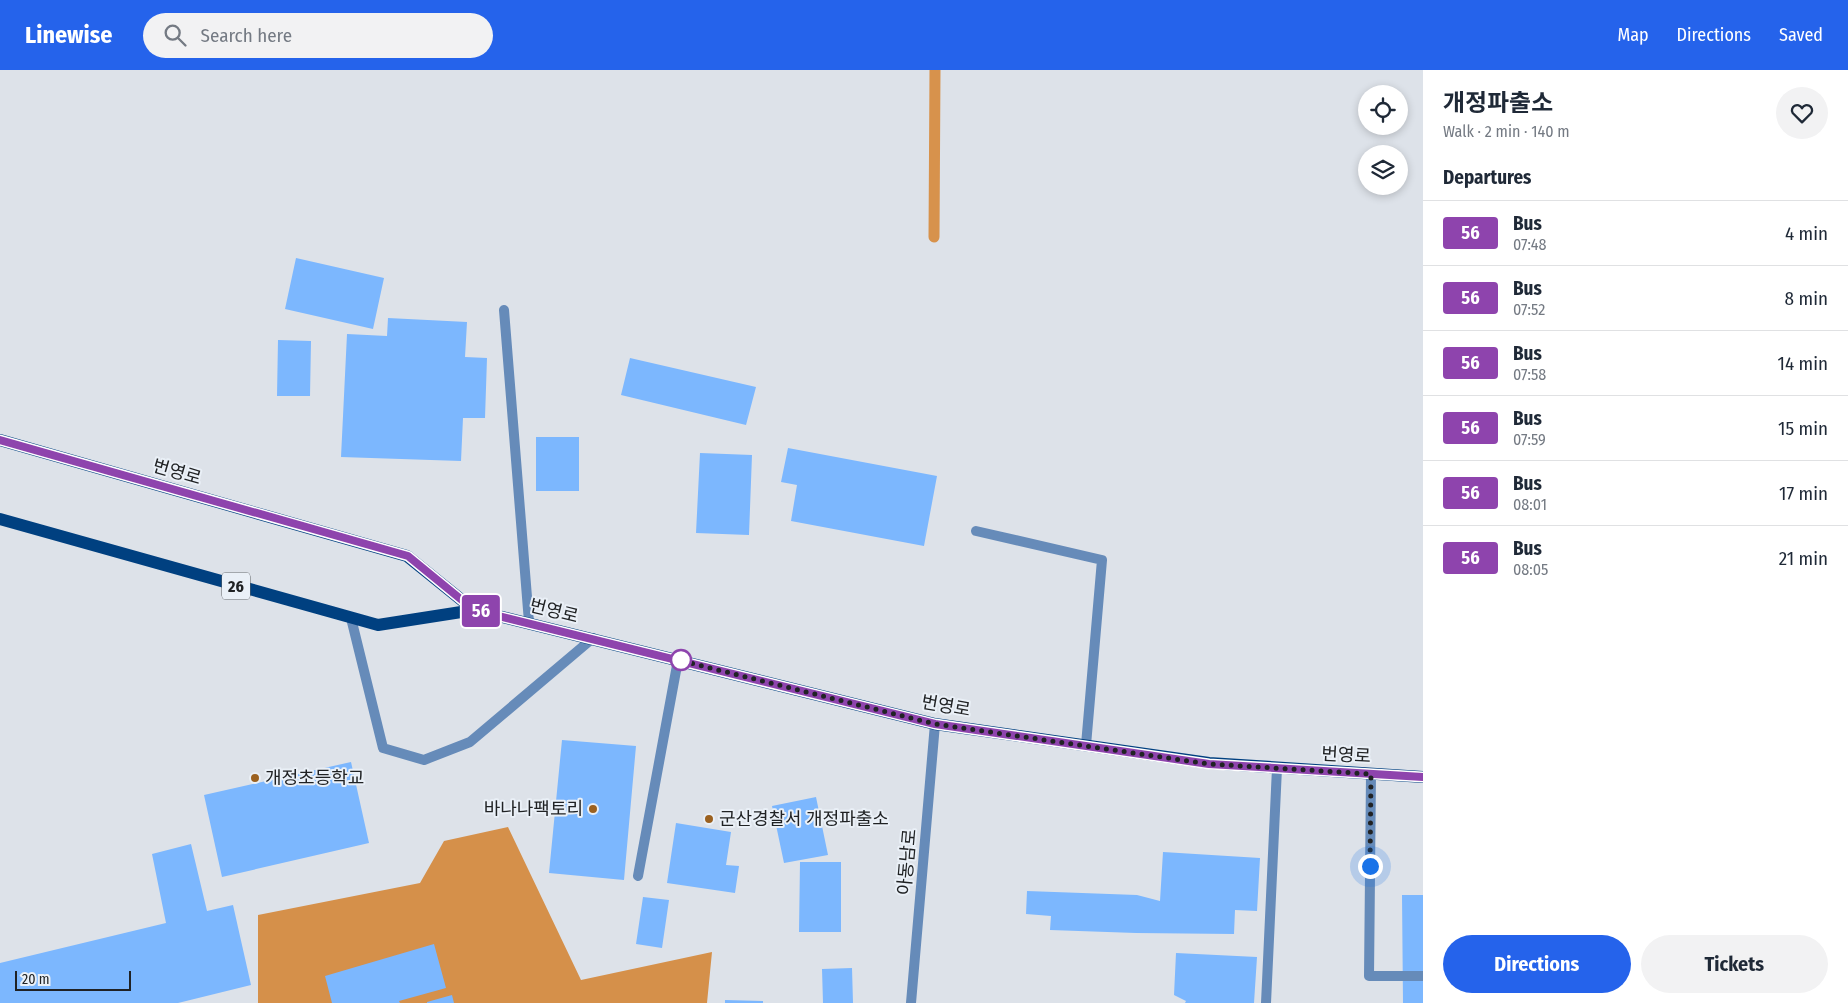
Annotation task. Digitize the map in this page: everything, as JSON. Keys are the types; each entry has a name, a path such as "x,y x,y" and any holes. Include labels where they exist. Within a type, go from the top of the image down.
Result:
{"main road":[{"name":"번영로","path":"0,440 408,556 474,610"},
{"name":"번영로","path":"0,519 378,625 474,610 529,622 935,724 1209,764 1423,777"}],"street":[{"path":"504,310 529,622"},
{"path":"976,531 1102,560 1086,745"},
{"path":"351,618 384,748 424,760 470,742 593,638"},
{"path":"638,876 678,660"},
{"name":"아동남로","path":"911,1003 935,724"},
{"path":"1266,1003 1277,768"},
{"path":"1371,774 1369,976 1423,976"}],"shaded area":[{"path":"508,827 581,980 712,952 707,1003 258,1003 258,915 420,883 444,841"}],"building":[{"path":"296,258 384,278 373,329 285,309"},
{"path":"388,318 467,322 465,357 487,358 485,418 463,418 461,461 341,457 347,334 387,336"},
{"path":"278,340 311,341 310,396 277,396"},
{"path":"630,358 756,387 746,425 621,395"},
{"path":"536,437 579,437 579,491 536,491"},
{"path":"788,448 937,476 924,546 791,521 797,485 781,482"},
{"path":"700,453 752,455 749,535 696,533"},
{"name":"바나나팩토리","path":"562,740 636,746 624,880 549,873"},
{"path":"351,762 369,843 222,877 204,795"},
{"path":"816,797 828,855 784,863 772,806"},
{"path":"676,823 731,832 726,865 739,866 735,893 667,883"},
{"path":"191,844 207,911 233,905 251,985 178,1003 0,1003 0,963 166,923 152,854"},
{"path":"1163,852 1260,858 1257,911 1235,910 1234,934 1050,930 1051,916 1026,914 1027,891 1137,895 1160,901"},
{"path":"800,862 841,862 841,932 799,932"},
{"path":"1402,895 1423,895 1423,1003 1403,1003"},
{"path":"643,897 669,900 662,948 636,944"},
{"path":"434,944 446,988 399,1001 400,1003 332,1003 325,976"},
{"path":"1176,953 1257,957 1254,1003 1185,1003 1186,1001 1174,995"},
{"path":"852,968 853,1003 823,1003 822,969"},
{"path":"452,995 454,1003 427,1003 427,1002"},
{"path":"725,1000 763,1001 763,1003 725,1003"}],"waterway":[{"path":"934,237 935,70"}],"bus line":[{"name":"56","path":"0,440 408,556 474,610 935,724 1016,734 1209,764 1423,777"}],"place":[{"name":"개정초등학교","path":"255,778"},
{"name":"바나나팩토리","path":"593,809"},
{"name":"군산경찰서 개정파출소","path":"709,819"}],"route":[{"path":"681,660 678,660 935,724 1016,734 1209,764 1371,774 1370,866"}]}
